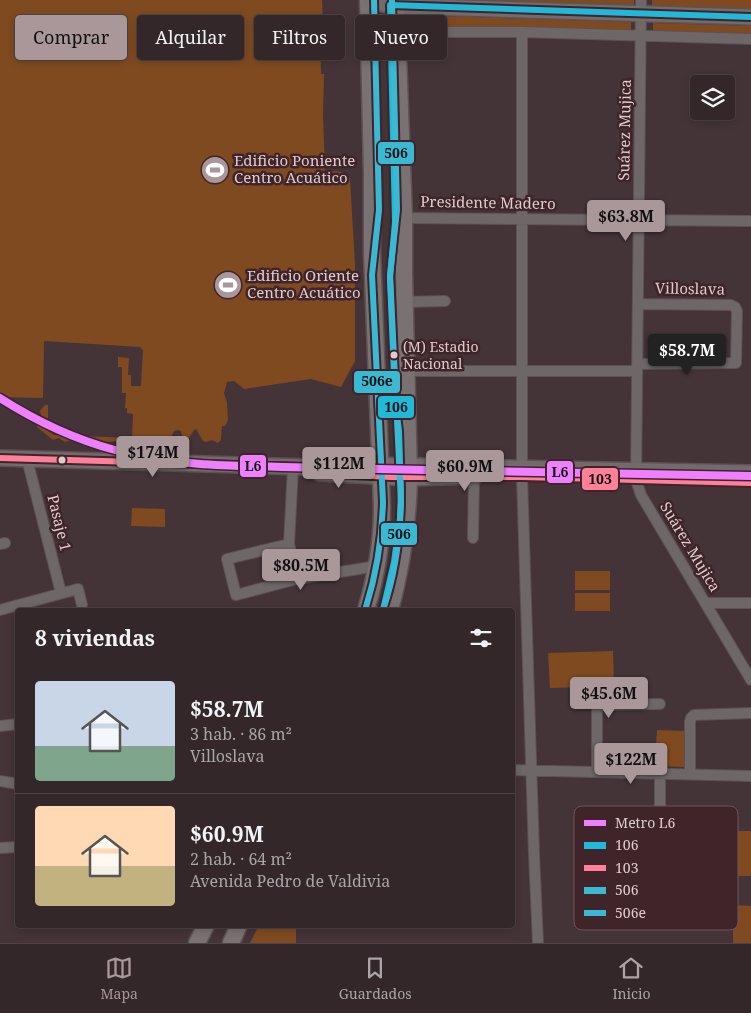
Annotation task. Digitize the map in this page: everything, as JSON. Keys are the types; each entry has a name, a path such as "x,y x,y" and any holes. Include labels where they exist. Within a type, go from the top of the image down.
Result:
{"main road":[{"path":"366,608 377,566 382,523 372,253 369,0 383,4 396,3 425,7 641,7 751,17"},
{"path":"391,608 405,542 409,500 404,218 396,3"},
{"path":"0,458 300,467 319,473 381,471 522,472 636,475 751,483"},
{"path":"409,471 474,476 522,472"},
{"path":"636,475 751,473"},
{"path":"197,943 204,928"},
{"path":"231,943 238,928"}],"street":[{"path":"425,7 434,30 438,32 522,32 751,39"},
{"name":"Suárez Mujica","path":"641,7 636,475 641,495 751,680"},
{"path":"522,32 522,472 533,844 538,943"},
{"name":"Presidente Madero","path":"404,218 751,221"},
{"path":"405,302 445,301"},
{"name":"Villoslava","path":"406,371 522,371 736,363 736,307 731,305 638,304"},
{"name":"Pasaje 1","path":"27,459 61,593"},
{"path":"297,580 289,544 300,467"},
{"path":"473,538 474,476"},
{"path":"289,544 227,559 236,595 297,580 377,566"},
{"path":"0,610 78,589 82,606"},
{"path":"706,603 751,603"},
{"path":"597,772 597,705 660,704"},
{"path":"690,774 690,722 694,715 751,713"},
{"path":"0,726 15,724"},
{"path":"515,770 751,776"},
{"path":"660,773 660,806"},
{"path":"0,781 15,784"},
{"path":"0,848 15,847"}],"shaded area":[{"path":"0,0 322,0 323,15 254,15 254,60 321,60 321,74 324,74 325,171 343,172 350,179 355,265 355,361 341,387 311,379 244,389 234,381 227,382 224,393 227,403 228,420 225,426 222,426 221,440 218,443 212,440 203,441 196,429 185,442 183,441 181,431 178,430 174,431 171,437 163,436 158,442 145,437 142,441 128,445 116,441 86,444 76,439 65,442 59,438 53,440 37,427 37,424 41,421 39,418 41,415 40,411 45,405 48,405 48,431 54,435 132,438 133,414 127,413 127,408 125,408 126,393 122,393 122,367 118,367 118,357 129,358 128,375 131,375 131,386 141,386 143,350 140,347 44,341 43,398 0,397"},
{"path":"464,0 634,0 634,4 632,6"},
{"path":"652,0 751,0 751,9 652,7"},
{"path":"447,16 631,22 631,31 447,26"},
{"path":"653,23 751,26 751,35 653,32"},
{"path":"132,508 165,509 165,527 131,526"},
{"path":"575,571 610,571 610,590 575,590"},
{"path":"575,593 610,593 610,611 575,611"},
{"path":"613,651 614,686 550,688 548,653"},
{"path":"657,730 686,731 685,767 620,765 620,746 656,747"},
{"path":"738,831 751,831 751,876 738,876"},
{"path":"738,905 751,906 751,943 733,943 733,930 738,930"},
{"path":"258,928 296,928 296,943 250,943"}],"metro line":[{"name":"L6","path":"0,398 41,422 70,435 115,450 177,462 262,467 751,476"}],"transit line":[{"name":"506e","path":"366,607 378,555 383,502 372,275 379,210 374,0"},
{"name":"506","path":"384,608 391,584 396,557 401,502 390,275 397,210 392,0"},
{"name":"106","path":"383,608 394,562 400,518 401,491 390,278 395,222 390,5 751,17"},
{"name":"103","path":"0,458 307,467 319,473 391,477 522,477 751,483"}],"place":[{"name":"Edificio Poniente Centro Acuático","path":"215,170"},
{"name":"Edificio Oriente Centro Acuático","path":"228,285"},
{"name":"(M) Estadio Nacional","path":"394,355"}]}
